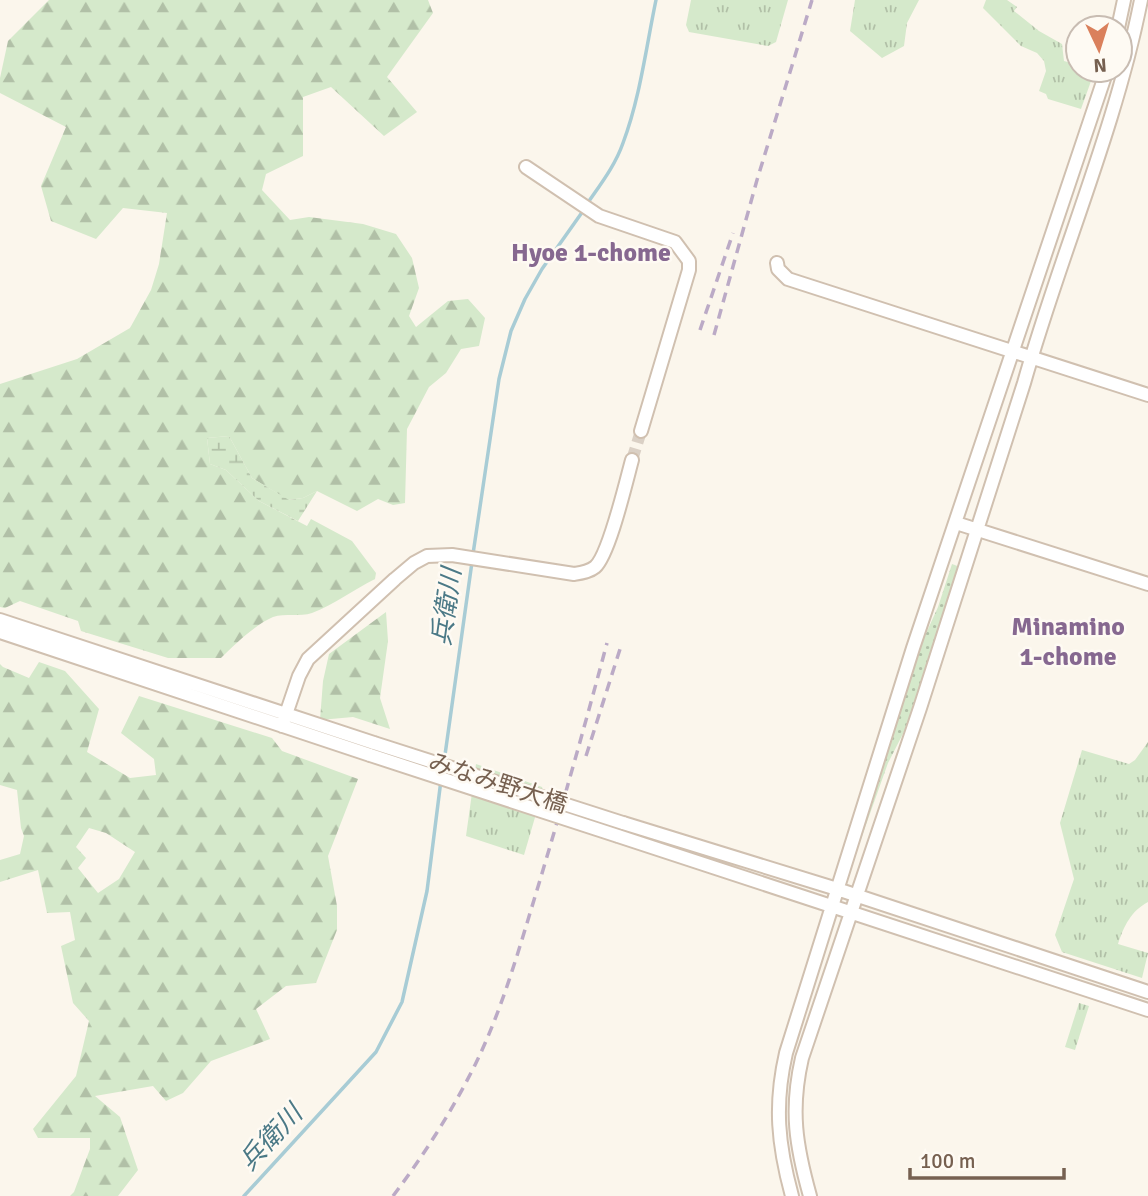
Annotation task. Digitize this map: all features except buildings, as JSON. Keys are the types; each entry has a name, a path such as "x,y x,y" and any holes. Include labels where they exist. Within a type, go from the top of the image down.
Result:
{"street":[{"path":"810,1196 795,1127 797,1078 1124,71 1141,0"},
{"path":"792,1196 781,1153 778,1128 781,1073 872,775 1102,84"},
{"path":"526,167 592,212 615,223 676,242 689,261 689,270 641,431"},
{"path":"777,263 778,269 788,279 1148,395"},
{"path":"284,720 299,676 308,659 414,562 427,556 443,554 574,574 596,566 606,550 632,460"},
{"path":"956,523 1148,584"},
{"path":"0,620 284,720"},
{"path":"0,632 372,749"},
{"name":"みなみ野大橋","path":"372,749 837,889 1148,992"},
{"name":"みなみ野大橋","path":"372,749 618,836 1148,1010"}],"green space":[{"path":"49,0 428,0 433,13 387,77 417,112 384,136 331,87 303,97 303,156 266,174 262,190 290,220 309,217 363,224 396,234 412,258 419,288 409,316 416,327 448,301 468,299 485,318 479,346 461,349 446,373 429,387 407,429 405,503 393,505 378,499 357,511 317,491 303,498 288,500 252,478 229,436 207,438 210,464 226,470 259,501 307,526 311,519 352,541 376,573 375,579 320,609 307,614 278,616 266,620 221,658 168,658 81,631 78,621 20,601 5,608 0,607 0,384 77,359 130,328 151,290 159,264 167,213 123,208 96,239 51,221 41,186 66,127 0,93 0,78 8,41"},
{"path":"691,0 788,0 776,42 768,46 689,32 686,25"},
{"path":"855,0 919,0 907,23 904,46 882,58 850,31"},
{"path":"986,0 1007,0 1017,7 1014,11 1039,31 1062,44 1064,84 1090,84 1081,109 1048,99 1046,94 1039,91 1046,71 1044,61 1037,53 1021,46 983,8"},
{"path":"229,436 252,478 289,500 303,498 317,491 298,521 259,501 226,470 210,464 207,438"},
{"path":"952,564 960,567 909,722 888,763 849,867 918,651 938,607"},
{"path":"386,612 388,641 380,698 390,729 353,717 320,720 323,681 329,654"},
{"path":"39,662 65,671 99,709 87,752 130,778 156,775 154,759 121,733 139,696 272,738 282,751 358,779 328,856 337,906 337,930 316,983 286,986 256,1009 270,1039 211,1061 183,1093 166,1101 153,1086 95,1096 120,1117 138,1170 118,1196 70,1196 74,1192 90,1149 90,1138 38,1138 33,1129 76,1076 89,1021 73,1003 61,946 75,940 70,912 47,913 38,870 0,882 0,860 20,854 24,836 17,790 0,785 0,664 29,678","holes":["89,828 106,833 135,852 119,879 98,893 78,868 86,858 76,847"]},
{"path":"1148,742 1148,902 1129,920 1118,944 1148,953 1142,978 1062,952 1055,935 1074,879 1060,823 1082,750 1129,764"},
{"path":"476,764 542,787 524,855 466,836"},
{"path":"1079,1003 1089,1006 1075,1050 1065,1047"}],"waterway":[{"name":"兵衛川","path":"587,204 616,160 629,126 656,0"},
{"name":"兵衛川","path":"473,554 499,379 511,331 542,269 583,211"},
{"name":"兵衛川","path":"444,762 472,562"},
{"name":"兵衛川","path":"244,1196 376,1052 402,1002 427,891 441,780"}],"tunnel":[{"path":"632,460 641,431"}],"railway":[{"path":"714,335 757,180 812,0"},
{"path":"700,330 733,233"},
{"path":"393,1196 447,1116 493,1025 544,868 607,643"},
{"path":"586,756 621,646"}],"district":[{"name":"Hyoe 1-chome","path":"591,253"},
{"name":"Minamino 1-chome","path":"1068,642"}]}
